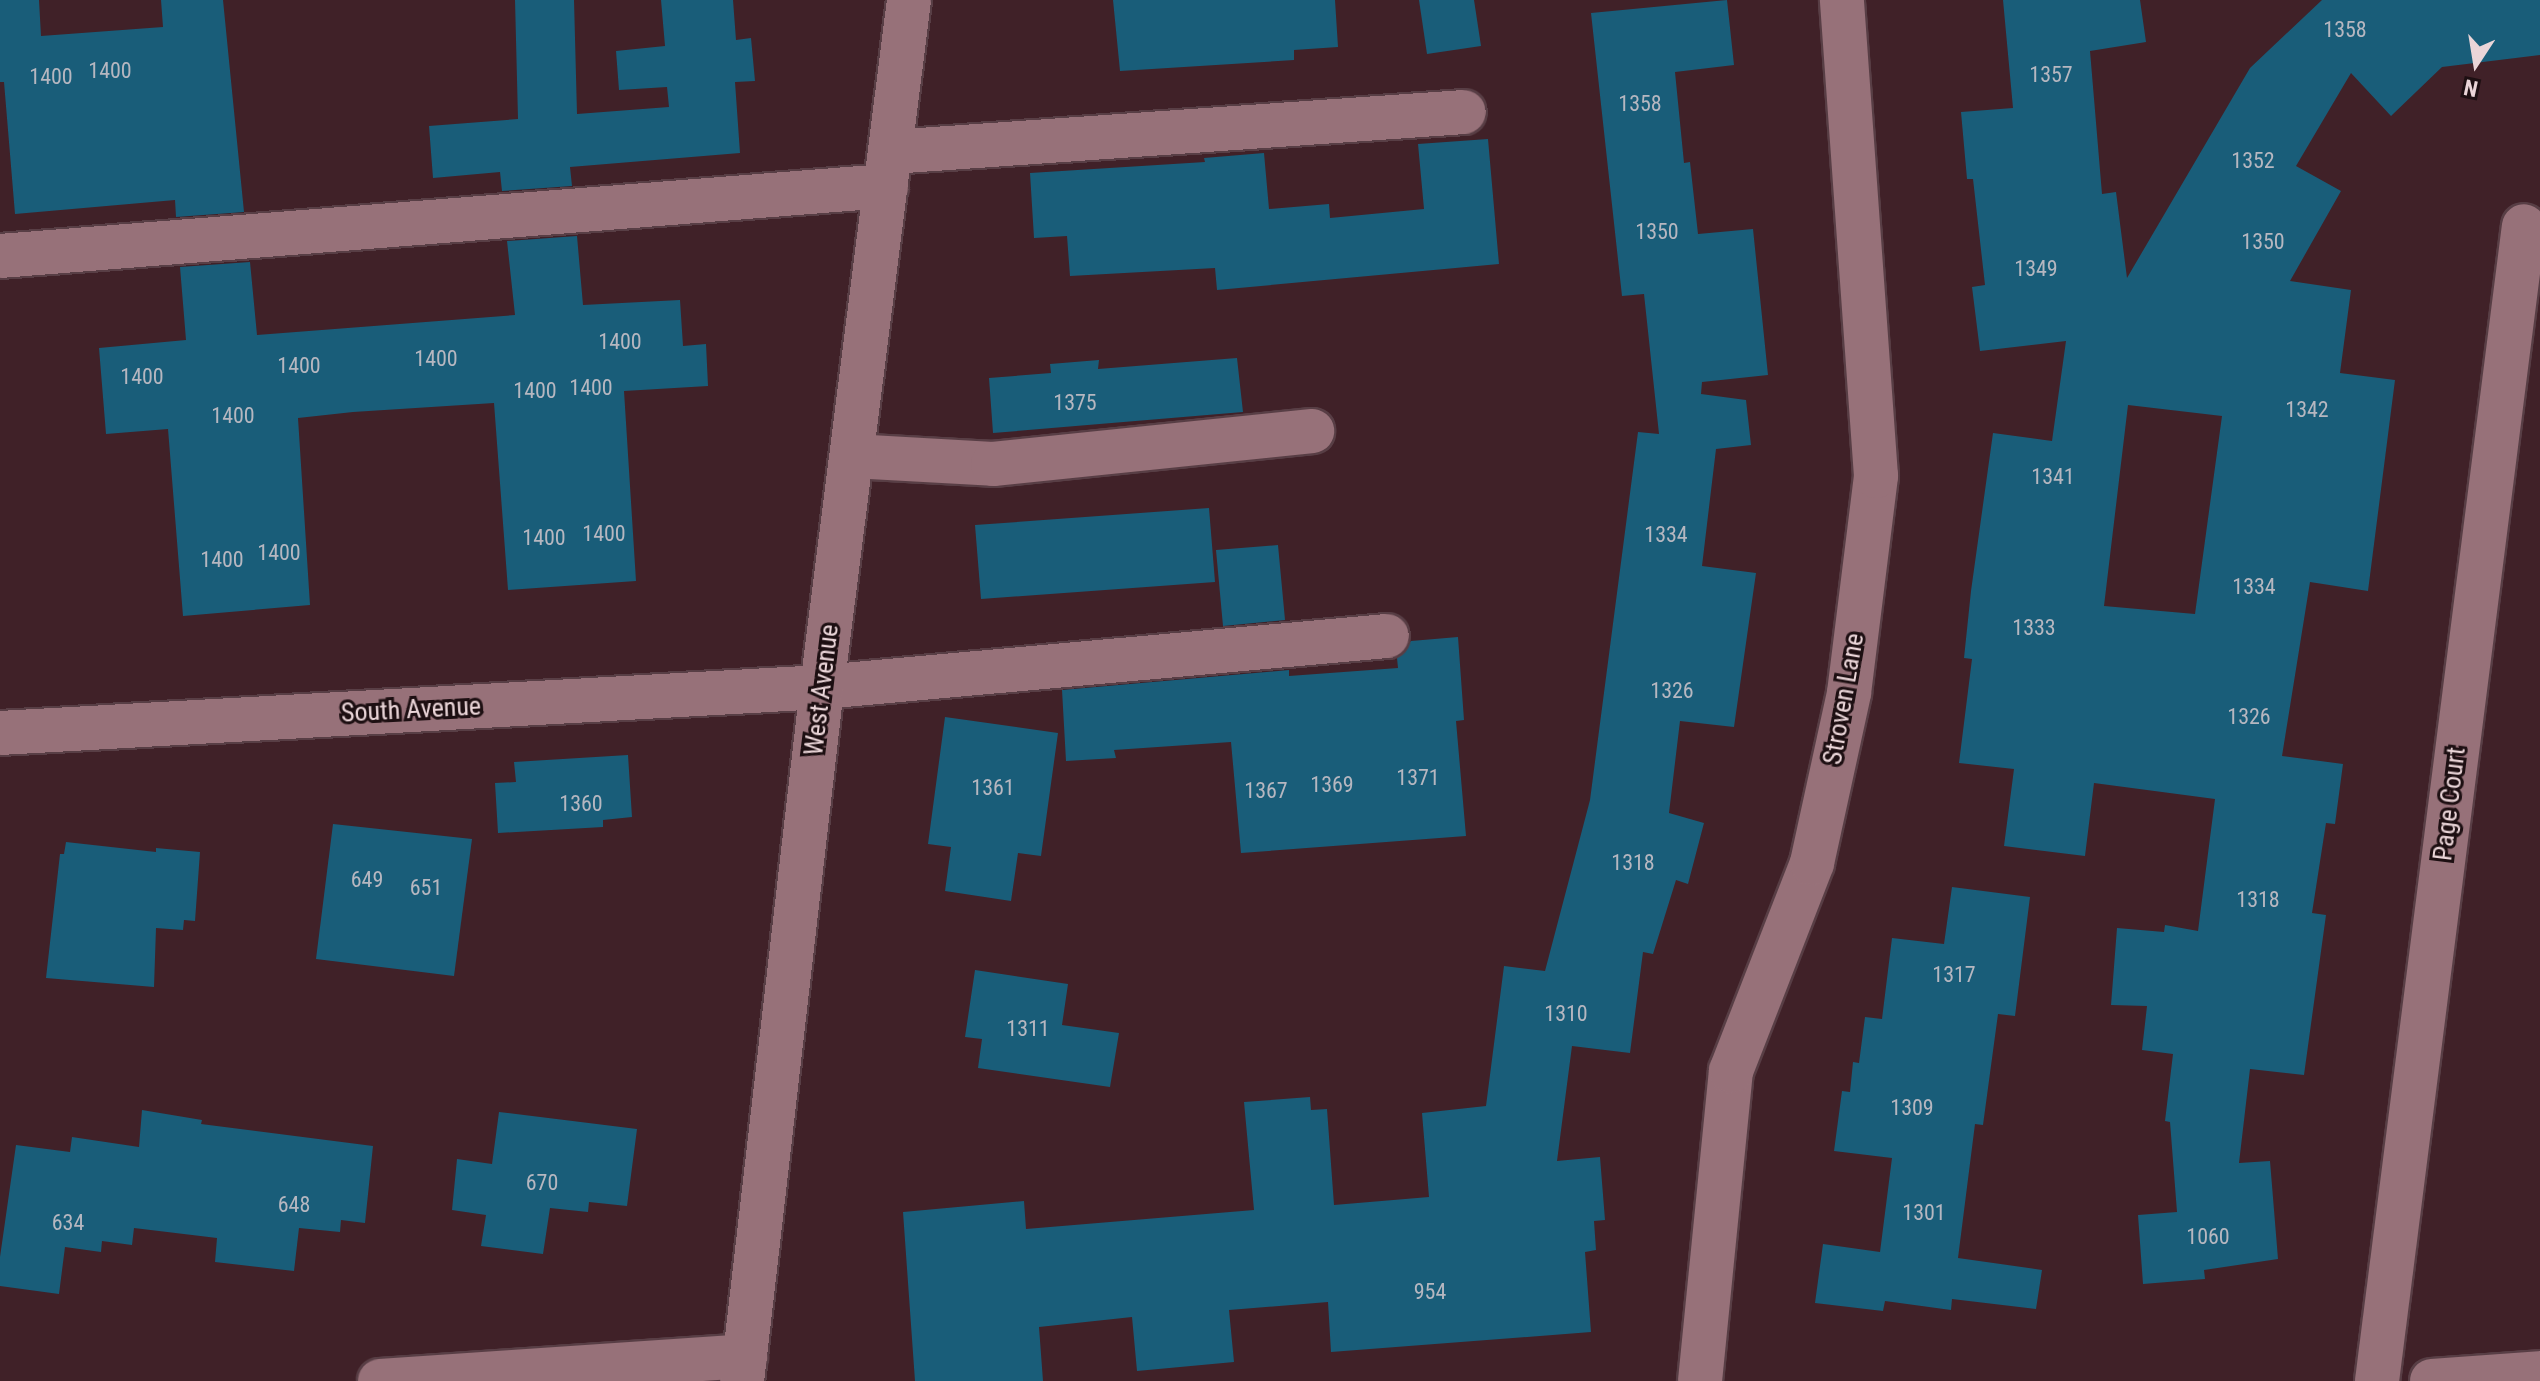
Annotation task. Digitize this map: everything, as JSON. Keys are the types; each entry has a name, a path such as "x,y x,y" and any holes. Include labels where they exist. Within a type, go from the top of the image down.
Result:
{"street":[{"name":"West Avenue","path":"744,1368 822,687 909,0"},
{"name":"Stroven Lane","path":"1700,1381 1731,1071 1812,863 1849,693 1876,476 1842,0"},
{"path":"0,256 1464,112"},
{"name":"Page Court","path":"2377,1381 2524,226"},
{"path":"852,456 978,465 1312,431"},
{"name":"South Avenue","path":"0,733 822,687 1387,636"},
{"path":"380,1381 744,1368"},
{"path":"2432,1381 2540,1373"}],"building":[{"path":"0,0 39,0 41,36 163,27 161,0 223,0 244,212 176,217 175,200 15,214 4,82 0,82"},
{"path":"515,0 574,0 577,114 669,107 667,87 619,90 616,51 665,46 661,0 733,0 736,40 751,38 755,81 735,82 740,153 570,167 572,186 502,191 500,172 433,178 429,126 518,119"},
{"path":"1113,0 1335,0 1338,47 1294,50 1294,60 1120,71"},
{"path":"1419,0 1474,0 1481,46 1427,54"},
{"path":"1727,0 1734,65 1675,72 1684,163 1690,162 1698,234 1753,229 1768,375 1702,382 1701,394 1746,400 1751,445 1716,449 1702,566 1756,573 1734,727 1680,721 1669,813 1704,823 1688,884 1676,880 1653,954 1643,952 1630,1053 1572,1046 1557,1161 1600,1157 1605,1220 1594,1221 1596,1250 1585,1252 1591,1332 1331,1352 1328,1302 1229,1310 1234,1362 1137,1371 1132,1317 1039,1327 1043,1381 915,1381 903,1212 1024,1201 1026,1229 1254,1210 1244,1102 1310,1097 1311,1110 1327,1109 1334,1205 1429,1197 1422,1113 1486,1106 1504,966 1545,971 1590,800 1638,432 1659,434 1644,294 1622,296 1591,13"},
{"path":"2003,0 2140,0 2146,42 2090,51 2102,194 2116,192 2127,278 2250,68 2322,0 2540,0 2540,55 2442,67 2391,116 2351,73 2296,166 2341,191 2290,281 2351,290 2340,373 2395,380 2368,591 2310,582 2282,756 2343,764 2335,824 2326,823 2312,913 2326,915 2304,1075 2250,1069 2239,1163 2270,1161 2278,1259 2204,1270 2205,1279 2143,1284 2138,1215 2177,1212 2170,1122 2165,1121 2173,1054 2142,1050 2147,1006 2111,1005 2117,928 2164,932 2165,925 2198,931 2215,799 2094,783 2085,856 2004,846 2014,769 1959,763 1972,659 1964,658 1993,433 2052,441 2066,341 1980,351 1972,287 1985,285 1973,179 1967,179 1961,112 2013,108","holes":["2128,405 2222,416 2195,614 2104,606"]},
{"path":"1488,139 1499,264 1217,290 1215,268 1070,276 1067,236 1034,238 1030,173 1205,162 1204,158 1264,153 1269,209 1329,204 1330,218 1424,209 1418,144"},
{"path":"577,236 583,305 680,300 683,346 706,344 708,386 624,391 636,581 508,590 494,403 353,412 298,418 310,605 183,616 168,429 106,434 99,348 186,340 180,267 250,262 257,335 515,315 507,241"},
{"path":"1237,358 1243,412 993,433 989,378 1051,373 1050,364 1099,360 1098,369"},
{"path":"1209,508 1215,582 981,599 975,525"},
{"path":"1278,545 1285,620 1223,626 1216,550"},
{"path":"1458,637 1464,720 1456,721 1466,836 1241,853 1231,742 1114,750 1116,758 1066,761 1062,690 1289,670 1289,676 1398,668 1397,658 1411,641"},
{"path":"945,717 1058,733 1041,856 1018,853 1011,901 945,891 951,847 928,844"},
{"path":"628,755 632,817 603,820 603,827 498,833 495,783 516,782 514,762"},
{"path":"333,824 472,839 454,976 316,959"},
{"path":"66,842 156,852 156,848 200,852 195,921 184,920 183,930 156,928 154,987 46,978 60,854 64,854"},
{"path":"1952,887 2030,897 2015,1016 1998,1014 1983,1125 1975,1124 1958,1258 2042,1270 2036,1309 1952,1299 1951,1310 1885,1301 1883,1311 1815,1303 1823,1244 1880,1252 1892,1158 1834,1151 1842,1091 1850,1092 1853,1062 1859,1063 1865,1017 1882,1019 1892,938 1944,944"},
{"path":"975,970 1068,984 1062,1025 1119,1033 1110,1087 978,1068 982,1039 965,1037"},
{"path":"142,1110 202,1120 201,1124 373,1146 365,1223 341,1220 340,1232 299,1228 294,1271 215,1262 217,1238 134,1228 132,1245 102,1241 101,1252 65,1247 59,1294 0,1286 0,1257 16,1145 70,1152 72,1137 139,1147"},
{"path":"499,1112 637,1129 627,1206 589,1202 588,1212 550,1208 543,1254 481,1246 486,1215 452,1210 457,1159 492,1164"}]}
